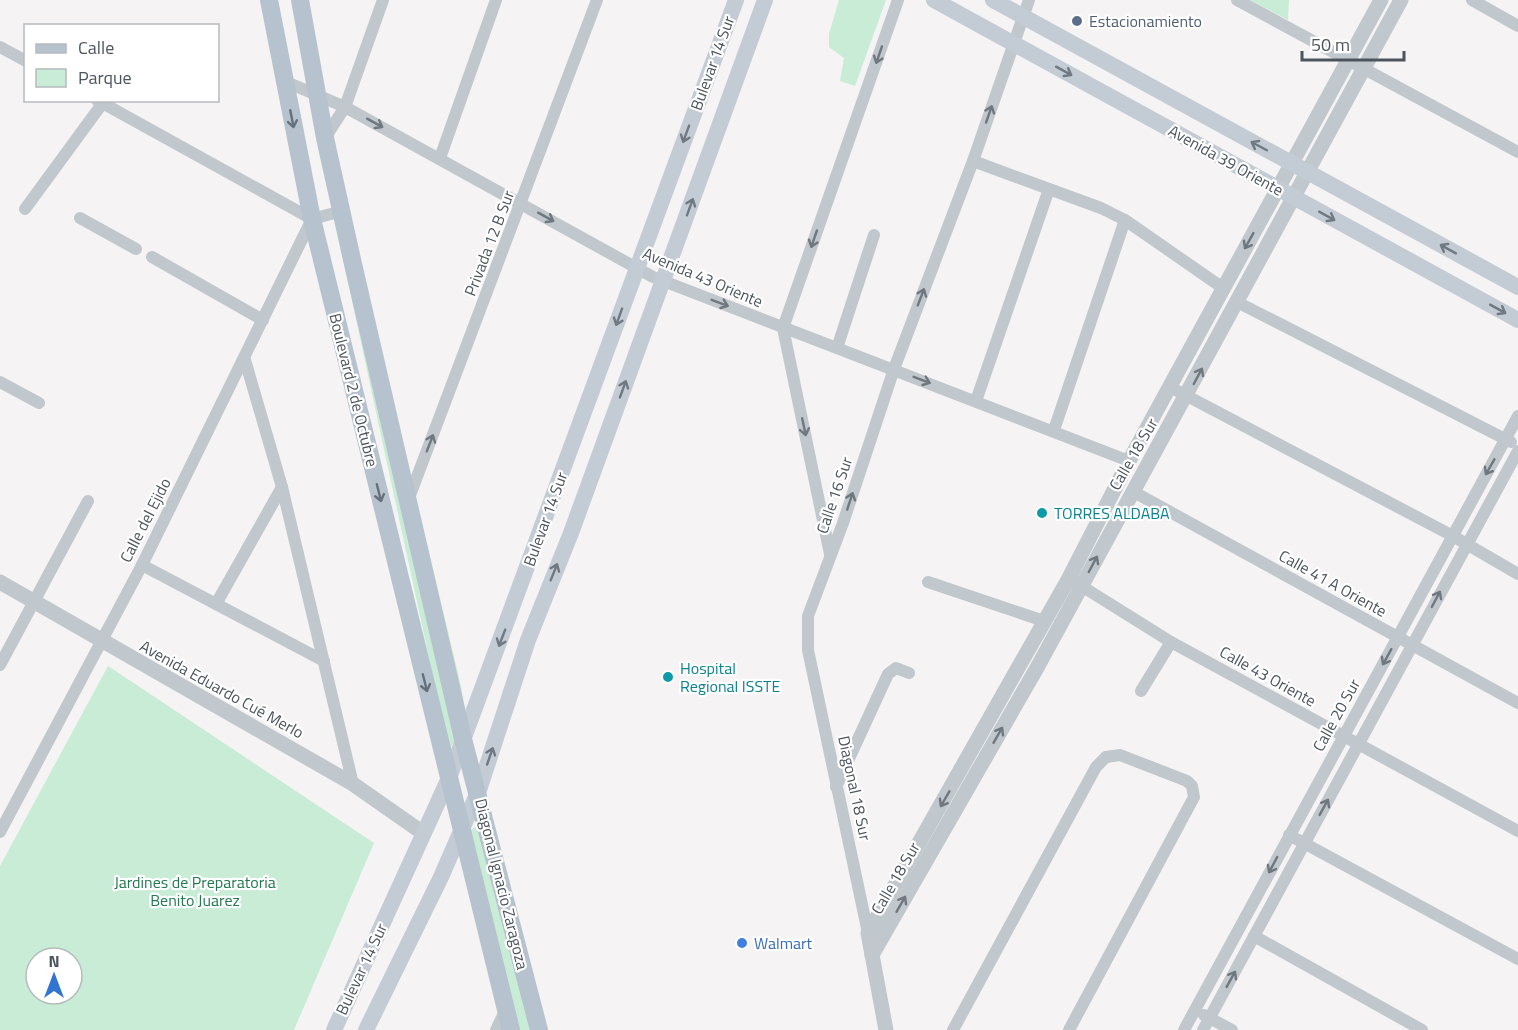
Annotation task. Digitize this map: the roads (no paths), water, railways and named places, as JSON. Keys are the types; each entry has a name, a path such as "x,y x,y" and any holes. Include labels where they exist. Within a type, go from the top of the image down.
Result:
{"main road":[{"name":"Boulevard 2 de Octubre","path":"269,0 312,219 449,778"},
{"name":"Boulevard 2 de Octubre","path":"300,0 325,138 463,739"},
{"name":"Bulevar 14 Sur","path":"334,1030 449,778 736,0"},
{"name":"Bulevar 14 Sur","path":"366,1030 462,830 478,790 528,640 571,533 765,0"},
{"name":"Avenida 39 Oriente","path":"934,0 1518,320"},
{"name":"Avenida 39 Oriente","path":"993,0 1518,287"},
{"name":"Diagonal Ignacio Zaragoza","path":"463,739 539,1030"},
{"name":"Diagonal Ignacio Zaragoza","path":"449,778 511,1030"}],"street":[{"path":"325,138 345,107 383,0"},
{"path":"440,158 496,0"},
{"name":"Privada 12 B Sur","path":"409,498 522,204 597,0"},
{"path":"783,328 898,0"},
{"name":"Calle 16 Sur","path":"831,556 894,369 973,161 1029,0"},
{"path":"1238,0 1518,152"},
{"name":"Calle 18 Sur","path":"868,933 1031,662 1044,621 1075,582 1129,461 1381,0"},
{"name":"Calle 18 Sur","path":"872,955 1075,582 1132,491 1187,396 1401,0"},
{"path":"1472,0 1518,26"},
{"path":"0,47 24,60"},
{"name":"Avenida 43 Oriente","path":"284,81 345,107 664,281 1054,430 1129,461"},
{"path":"25,209 100,102 312,219 342,212"},
{"path":"973,161 1101,208 1125,220 1223,288"},
{"path":"976,401 1049,189"},
{"path":"80,218 136,249"},
{"name":"Calle del Ejido","path":"0,832 100,640 142,565 245,360 312,219"},
{"path":"1054,430 1125,220"},
{"path":"837,348 874,235"},
{"path":"152,257 264,320"},
{"path":"1238,302 1518,445"},
{"name":"Calle 16 Sur","path":"783,328 831,556"},
{"path":"245,360 282,487 353,784"},
{"path":"0,382 39,403"},
{"path":"1170,387 1451,535 1518,574"},
{"name":"Calle 20 Sur","path":"1184,1030 1451,535 1518,416"},
{"name":"Calle 20 Sur","path":"1203,1030 1518,450"},
{"path":"216,604 282,487"},
{"name":"Calle 41 A Oriente","path":"1132,491 1518,703"},
{"path":"0,666 36,603 88,501"},
{"name":"Diagonal 18 Sur","path":"831,556 808,616 807,633 836,788 868,933 886,1030"},
{"path":"142,565 324,662"},
{"name":"Avenida Eduardo Cué Merlo","path":"0,582 353,784 423,833"},
{"path":"928,582 1044,621"},
{"name":"Calle 43 Oriente","path":"1075,582 1171,642 1357,746 1518,831"},
{"path":"1142,691 1171,642"},
{"path":"836,788 888,674 896,668 909,673"},
{"path":"953,1030 1096,767 1106,757 1120,754 1187,781 1194,791 1193,804 1069,1030"},
{"path":"1289,835 1518,959"},
{"path":"1254,936 1422,1030"},
{"path":"496,1030 506,1009"},
{"path":"1195,1009 1232,1030"}],"place":[{"name":"Estacionamiento","path":"1077,21"},
{"name":"TORRES ALDABA","path":"1042,513"},
{"name":"Hospital Regional ISSTE","path":"668,677"},
{"name":"Walmart","path":"742,943"}],"park label":[{"name":"Jardines de Preparatoria Benito Juarez","path":"195,891"}]}
